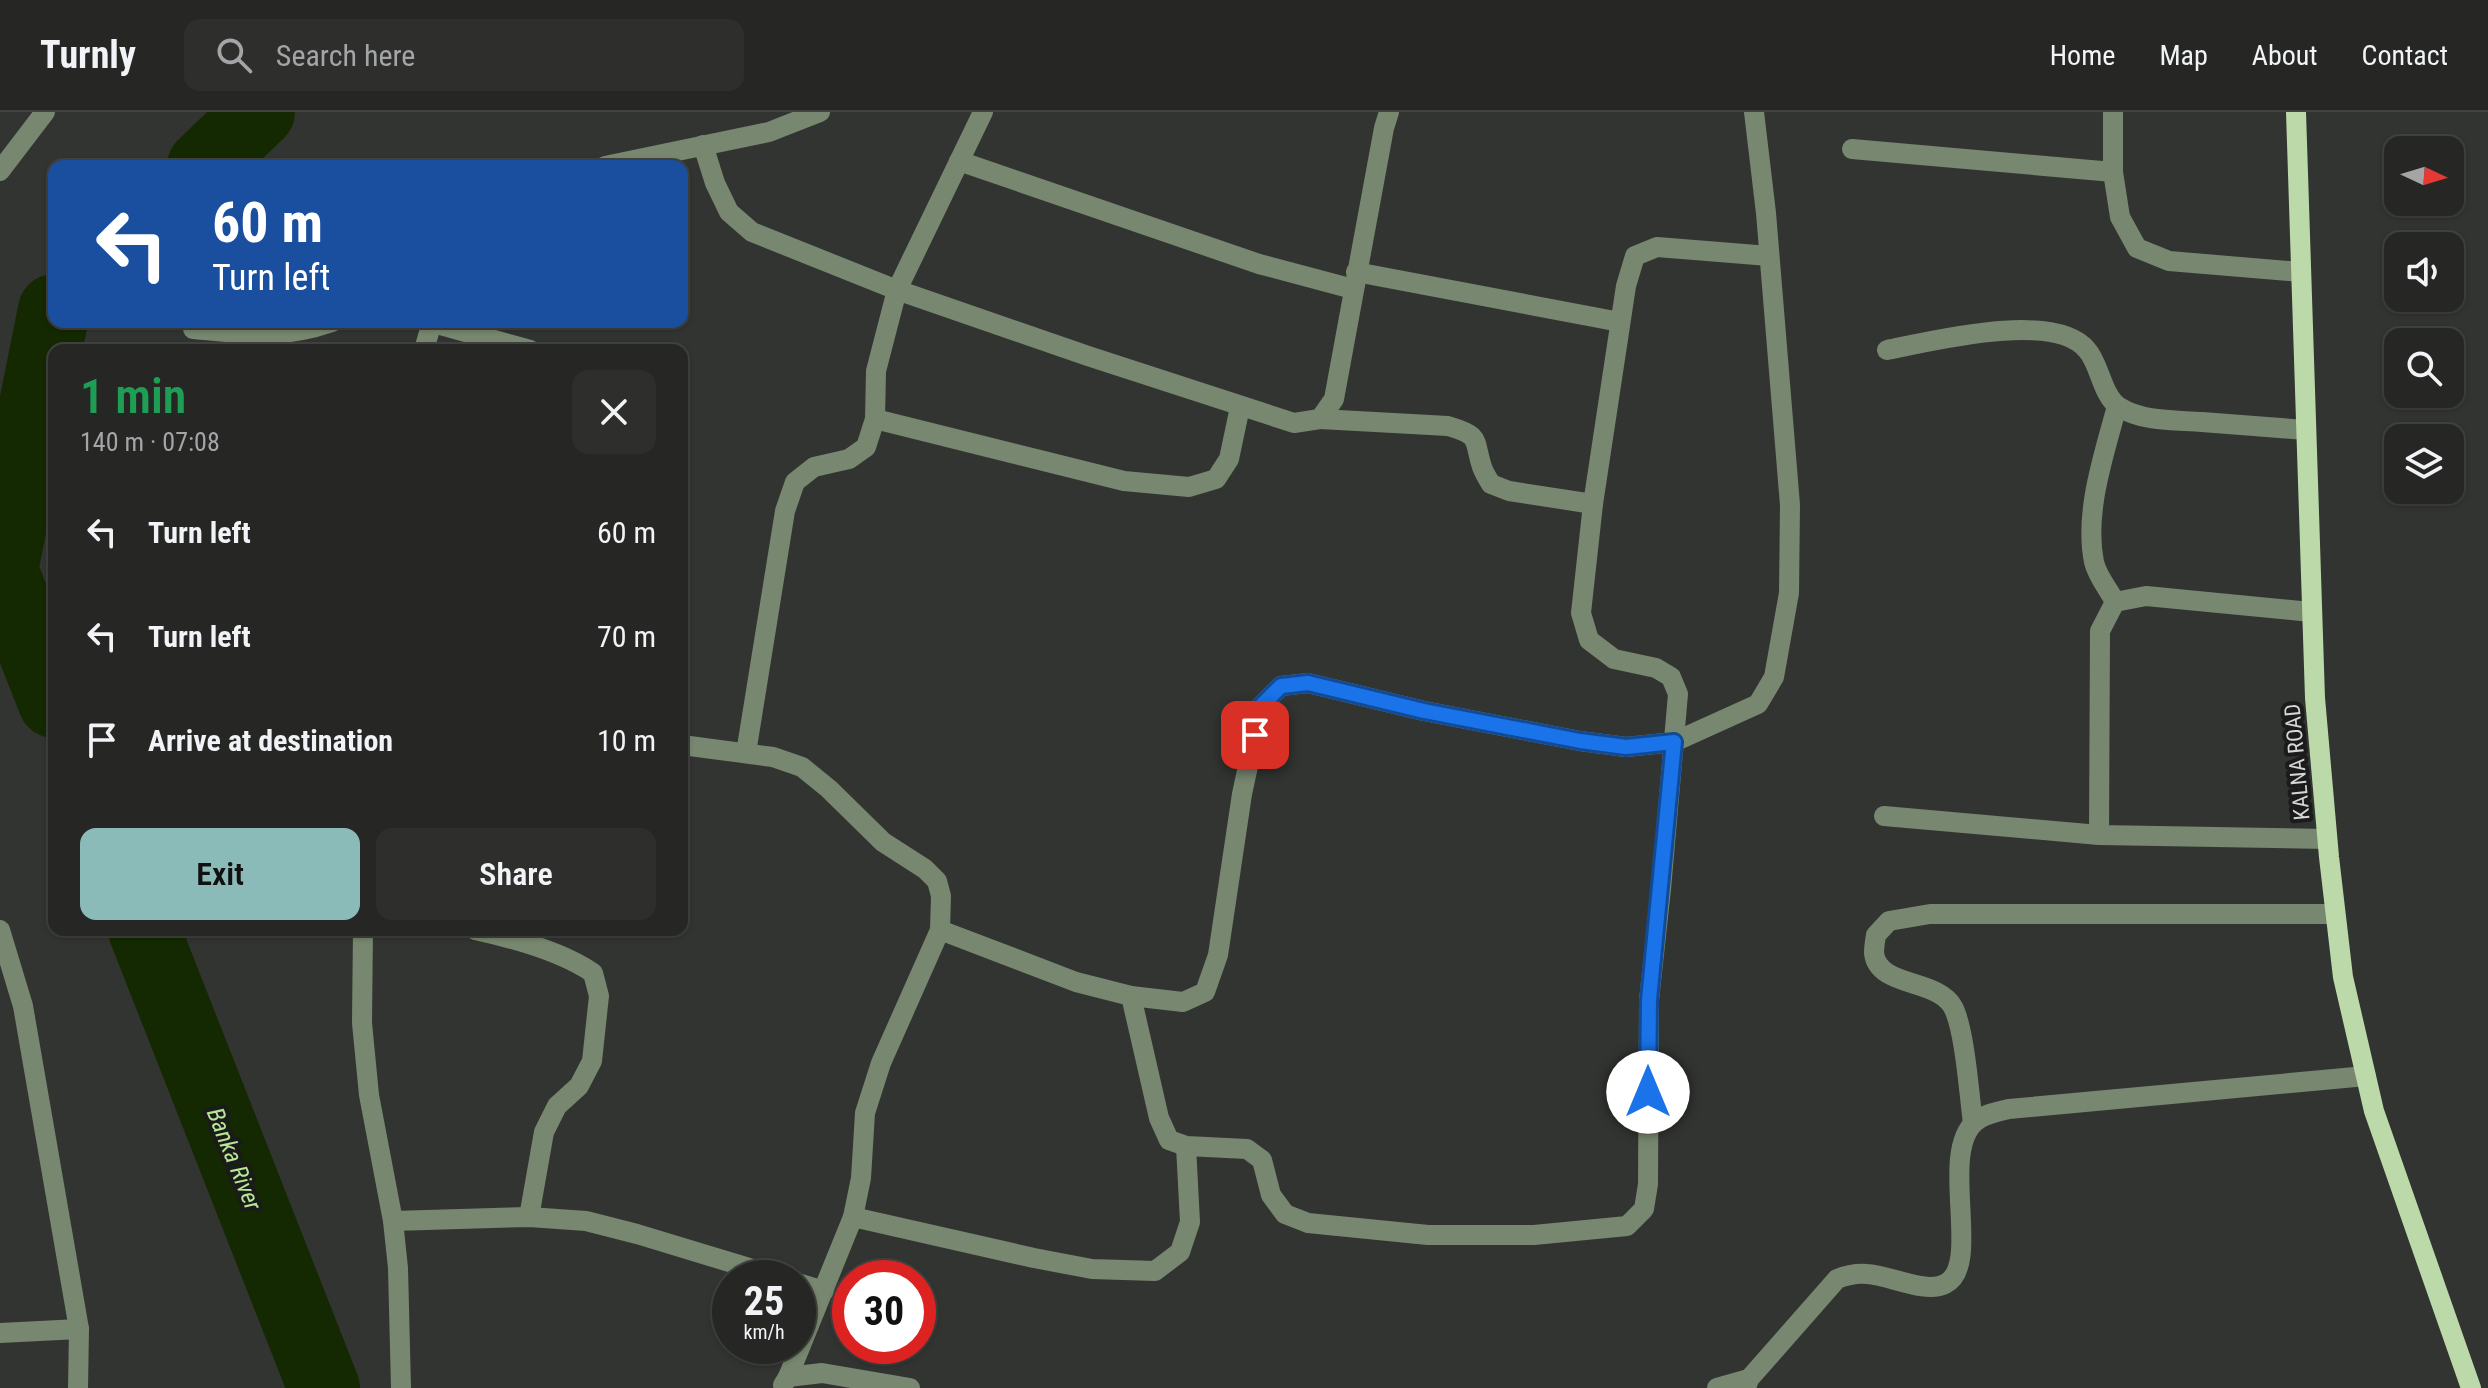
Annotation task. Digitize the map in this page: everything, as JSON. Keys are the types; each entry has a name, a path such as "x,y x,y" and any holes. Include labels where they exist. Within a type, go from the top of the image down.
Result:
{"main road":[{"name":"KALNA ROAD","path":"2296,112 2315,698 2343,977 2379,1125 2471,1388"}],"street":[{"path":"0,171 45,112"},
{"path":"633,160 769,132 820,112"},
{"path":"746,753 785,511 795,482 814,467 849,459 866,447 875,419 876,371 897,290 983,112"},
{"path":"1320,419 1334,399 1389,112"},
{"path":"940,930 1076,982 1131,996 1183,1002 1205,992 1218,955 1242,794 1261,706 1281,686 1308,683 1424,711 1626,747 1674,742 1758,704 1774,677 1789,593 1790,505 1754,112"},
{"path":"2113,112 2113,172 2120,217 2137,248 2169,261 2301,272"},
{"path":"703,145 715,183 729,212 752,232 897,290 1294,423 1320,419 1448,426 1465,431 1478,443 1482,467 1491,484 1509,491 1593,504"},
{"path":"1852,149 2113,172"},
{"path":"959,161 1244,259 1620,322"},
{"path":"1131,996 1159,1118 1169,1140 1186,1146 1247,1149 1262,1160 1271,1195 1285,1214 1308,1223 1428,1235 1534,1235 1627,1226 1644,1209 1648,1184 1649,1000 1678,694 1671,677 1656,668 1614,659 1589,640 1581,613 1593,504 1626,286 1635,256 1657,247 1769,256"},
{"path":"193,329 268,336 315,328"},
{"path":"453,328 509,344"},
{"path":"1887,350 2009,330 2064,333 2088,350 2100,379 2117,406 2143,417 2306,430"},
{"path":"2115,602 2094,565 2092,523 2100,473 2117,406"},
{"path":"875,419 1124,481 1189,487 1216,479 1229,459 1240,407"},
{"path":"2115,602 2146,596 2311,612"},
{"path":"2099,835 2100,631 2115,602"},
{"path":"688,746 773,757 802,767 883,842 925,869 937,881 941,896 940,930 881,1063 865,1113 861,1178 853,1217 784,1382"},
{"path":"1884,816 2099,835 2327,839"},
{"path":"1717,1388 1748,1384 1837,1279 1850,1274 1868,1274 1934,1288 1947,1284 1957,1274 1961,1254 1960,1154 1973,1123 1961,1035 1952,1005 1935,990 1892,976 1880,966 1874,956 1876,935 1889,921 1930,914 2335,914"},
{"path":"0,930 23,1006 79,1329 78,1388"},
{"path":"363,936 362,1023 369,1095 393,1221 398,1268 401,1388"},
{"path":"508,936 578,963 593,973 599,996 592,1061 579,1086 557,1106 544,1132 529,1217"},
{"path":"1973,1123 1991,1113 2009,1109 2366,1076"},
{"path":"853,1217 1092,1269 1155,1271 1180,1252 1190,1222 1186,1146"},
{"path":"393,1221 529,1217 586,1221 723,1260"},
{"path":"816,1289 824,1291"},
{"path":"0,1333 79,1329"},
{"path":"784,1382 822,1373 910,1388"}],"waterway":[{"name":"Banka River","path":"209,160 259,112"},
{"name":"Banka River","path":"48,687 2,570 50,328"},
{"name":"Banka River","path":"146,936 324,1388"}],"route":[{"path":"1255,735 1261,706 1281,686 1308,683 1424,711 1580,741 1626,747 1674,742 1649,1000 1648,1092"}]}
